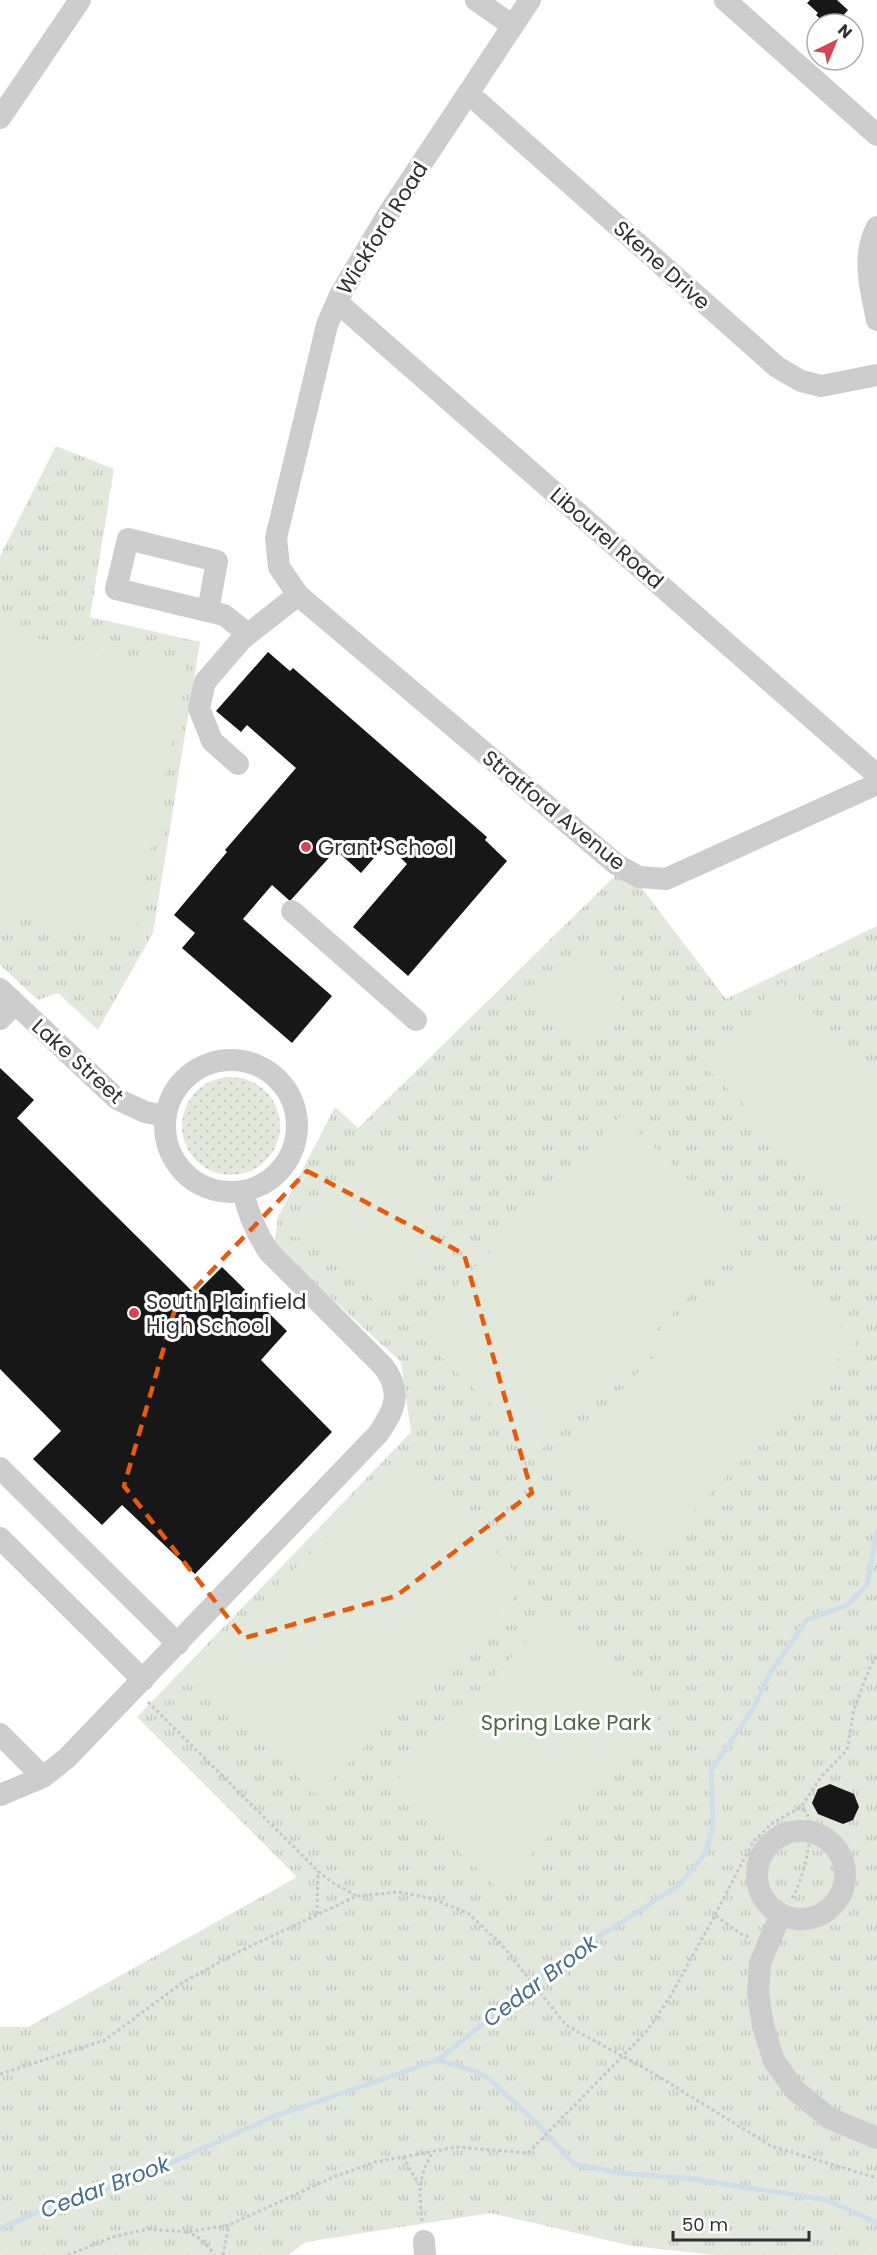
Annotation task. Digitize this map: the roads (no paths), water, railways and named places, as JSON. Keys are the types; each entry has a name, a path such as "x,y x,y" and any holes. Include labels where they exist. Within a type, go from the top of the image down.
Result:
{"street":[{"path":"0,118 80,0"},
{"path":"476,0 513,26"},
{"name":"Wickford Road","path":"279,567 276,538 327,325 337,302 390,211 530,0"},
{"path":"725,0 877,135"},
{"name":"Skene Drive","path":"468,93 777,367 801,381 821,386 877,375"},
{"path":"877,227 867,267 877,320"},
{"name":"Libourel Road","path":"337,302 877,775"},
{"path":"208,611 217,561 128,538 117,589 224,615 248,634"},
{"name":"Stratford Avenue","path":"279,567 298,595 616,864 639,877 666,879 877,783"},
{"path":"238,764 212,741 199,708 204,682 248,634 298,595"},
{"path":"292,911 416,1020"},
{"name":"Lake Street","path":"5,1004 117,1099 145,1112 165,1116"},
{"path":"228,1060 242,1061 269,1072 288,1094 297,1121 296,1139 290,1157 279,1172 264,1184 243,1191 229,1192 210,1189 194,1181 180,1168 170,1153 165,1134 165,1116 171,1099 188,1076 213,1063 228,1060"},
{"path":"0,1795 43,1777 67,1758 378,1434 389,1418 394,1404 393,1379 383,1366 269,1251 256,1230 243,1191"},
{"path":"0,1468 178,1644"},
{"path":"0,1538 139,1684"},
{"path":"0,1734 43,1777"},
{"path":"798,1831 810,1832 829,1841 840,1854 845,1870 843,1886 836,1902 824,1913 805,1919 781,1914 770,1906 759,1890 756,1874 760,1858 769,1844 782,1834 798,1831"},
{"path":"781,1914 760,1964 758,1994 763,2026 774,2061 795,2090 829,2118 877,2138"}],"waterway":[{"name":"Cedar Brook","path":"0,2229 48,2207 135,2179 275,2116 438,2060 562,1960 678,1886 705,1854 713,1826 711,1770 753,1709 770,1673 807,1620 847,1605 867,1585 877,1531"},
{"path":"438,2060 472,2070 488,2078 536,2122 574,2164 620,2173 693,2179 827,2200 877,2223"}],"place":[{"name":"Grant School","path":"306,847"},
{"name":"South Plainfield High School","path":"134,1313"}],"park label":[{"name":"Spring Lake Park","path":"566,1722"}]}
